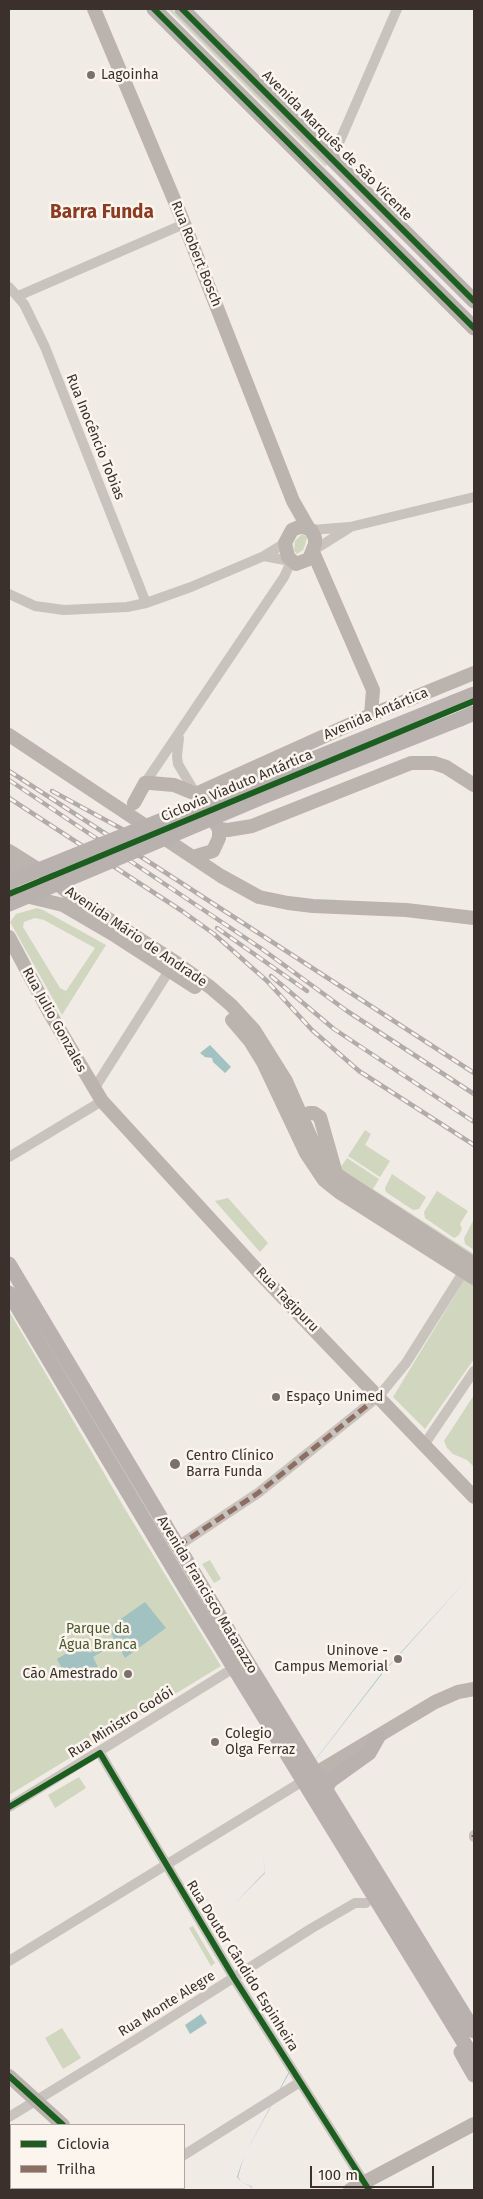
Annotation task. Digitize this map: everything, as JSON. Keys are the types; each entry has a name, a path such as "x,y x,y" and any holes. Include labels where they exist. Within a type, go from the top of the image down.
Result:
{"main road":[{"path":"154,9 474,328"},
{"name":"Avenida Marquês de São Vicente","path":"182,9 474,301"},
{"path":"9,882 474,694"},
{"path":"9,904 260,798 474,713"},
{"name":"Avenida Francisco Matarazzo","path":"9,1264 178,1546 240,1664"},
{"name":"Avenida Francisco Matarazzo","path":"9,1293 309,1778 318,1807 372,1904 474,2059"},
{"path":"318,1807 325,1790 336,1775 369,1753 378,1737"},
{"name":"Avenida Francisco Matarazzo","path":"309,1778 325,1790 474,2031"},
{"name":"Avenida Francisco Matarazzo","path":"372,1904 474,2075"},
{"name":"Avenida Francisco Matarazzo","path":"408,1924 419,1931 474,2016"}],"street":[{"name":"Rua Robert Bosch","path":"94,9 184,224 292,501 310,529"},
{"path":"332,159 397,9"},
{"path":"18,296 184,224"},
{"name":"Rua Inocêncio Tobias","path":"9,287 18,296 45,347 146,603"},
{"path":"9,594 35,606 64,610 109,609 146,603 264,556 285,543 292,530 304,527 310,529 350,527 474,497"},
{"name":"Rua Robert Bosch","path":"292,501 292,530"},
{"path":"264,556 302,558 350,527"},
{"path":"134,803 145,783 180,734 284,577 302,558 315,538 310,529"},
{"path":"285,543 323,577 373,690 371,715"},
{"name":"Avenida Antártica","path":"196,794 371,715 474,673"},
{"path":"373,690 398,704"},
{"path":"180,734 177,756 178,764 219,829 219,838 213,851 193,857"},
{"path":"9,735 221,876 259,897 288,903 406,910 474,918"},
{"path":"219,829 228,830 252,826 411,763 434,763 474,785"},
{"path":"145,783 154,782 174,785 196,794"},
{"path":"108,801 134,803 157,833"},
{"name":"Avenida Mário de Andrade","path":"9,851 47,875 71,895 172,966"},
{"path":"12,866 41,877 71,895"},
{"name":"Avenida Mário de Andrade","path":"9,892 63,905 210,987 254,1030 286,1081 306,1153 324,1180 471,1271"},
{"path":"9,908 37,898"},
{"name":"Rua Julio Gonzales","path":"9,937 98,1095"},
{"path":"9,1157 98,1095 172,966"},
{"name":"Rua Tagipuru","path":"98,1095 268,1281 474,1497"},
{"path":"178,1546 258,1493 379,1396 406,1363 471,1271 336,1174 320,1117 314,1113 296,1117"},
{"path":"424,1445 474,1371"},
{"name":"Rua Ministro Godói","path":"9,1807 100,1753 240,1664"},
{"path":"9,1960 164,1864 448,1696 466,1689 474,1689"},
{"name":"Rua Doutor Cândido Espinheira","path":"100,1753 164,1864 366,2187"},
{"name":"Rua Monte Alegre","path":"9,2117 351,1905 359,1902 372,1904"},
{"path":"9,2076 62,2124"},
{"path":"185,2154 300,2082"},
{"path":"350,2190 366,2187 474,2124"}],"green space":[{"path":"168,9 172,9 327,165 325,166"},
{"path":"302,534 307,537 305,545 303,550 297,554 294,551 295,541"},
{"path":"37,908 43,910 106,945 62,1015 10,922 16,914","holes":["35,918 44,920 95,948 66,991 60,988 23,927 24,922"]},
{"path":"365,1130 371,1134 365,1145 390,1161 380,1177 348,1156"},
{"path":"347,1158 379,1179 373,1189 474,1254 474,1259 338,1171"},
{"path":"392,1174 426,1197 419,1209 413,1210 386,1192 385,1188"},
{"path":"437,1191 468,1211 460,1224 462,1229 459,1235 454,1238 425,1218 424,1212"},
{"path":"228,1198 268,1243 260,1252 215,1201"},
{"path":"474,1219 474,1250 465,1244 464,1238"},
{"path":"466,1277 474,1282 474,1359 425,1429 393,1397"},
{"name":"Parque da Água Branca","path":"9,1311 125,1509 221,1666 9,1795"},
{"path":"474,1395 474,1467 467,1460 453,1454 447,1448 444,1441"},
{"path":"210,1560 221,1579 214,1583 202,1564"},
{"path":"79,1777 86,1788 55,1808 48,1795"},
{"path":"193,1926 215,1963 211,1966 189,1928"},
{"path":"211,1973 214,1978 177,2000 174,1995"},
{"path":"62,2028 81,2058 63,2069 45,2038"}],"water":[{"path":"210,1045 231,1067 225,1073 213,1062 212,1058 205,1057 200,1053"},
{"path":"474,1572 382,1674 289,1794 381,1674"},
{"path":"145,1602 166,1628 125,1658 117,1643 93,1657 98,1667 68,1681 57,1659 84,1643 90,1653 114,1638 108,1628"},
{"path":"243,1990 294,2064 244,2156 293,2064"},
{"path":"201,2014 207,2023 190,2034 185,2025"}],"railway":[{"path":"9,771 474,1073"},
{"path":"9,780 262,949 347,1011 474,1094"},
{"path":"52,791 122,829"},
{"path":"9,798 214,934 267,981 312,1030 359,1071 474,1145"},
{"path":"217,928 307,991"},
{"path":"271,976 334,1029 474,1122"}],"marked path":[{"path":"178,1546 258,1493 379,1396"}],"cycle path":[{"path":"154,9 474,328"},
{"path":"182,9 474,301"},
{"name":"Ciclovia Viaduto Antártica","path":"9,894 474,701"},
{"path":"9,1807 100,1753 234,1978 369,2190"},
{"path":"9,2076 62,2124"}],"place":[{"name":"Lagoinha","path":"91,75"},
{"name":"Espaço Unimed","path":"276,1397"},
{"name":"Centro Clínico Barra Funda","path":"175,1464"},
{"name":"Uninove - Campus Memorial","path":"398,1659"},
{"name":"Cão Amestrado","path":"128,1674"},
{"name":"Colegio Olga Ferraz","path":"215,1742"}],"district":[{"name":"Barra Funda","path":"102,213"}]}
